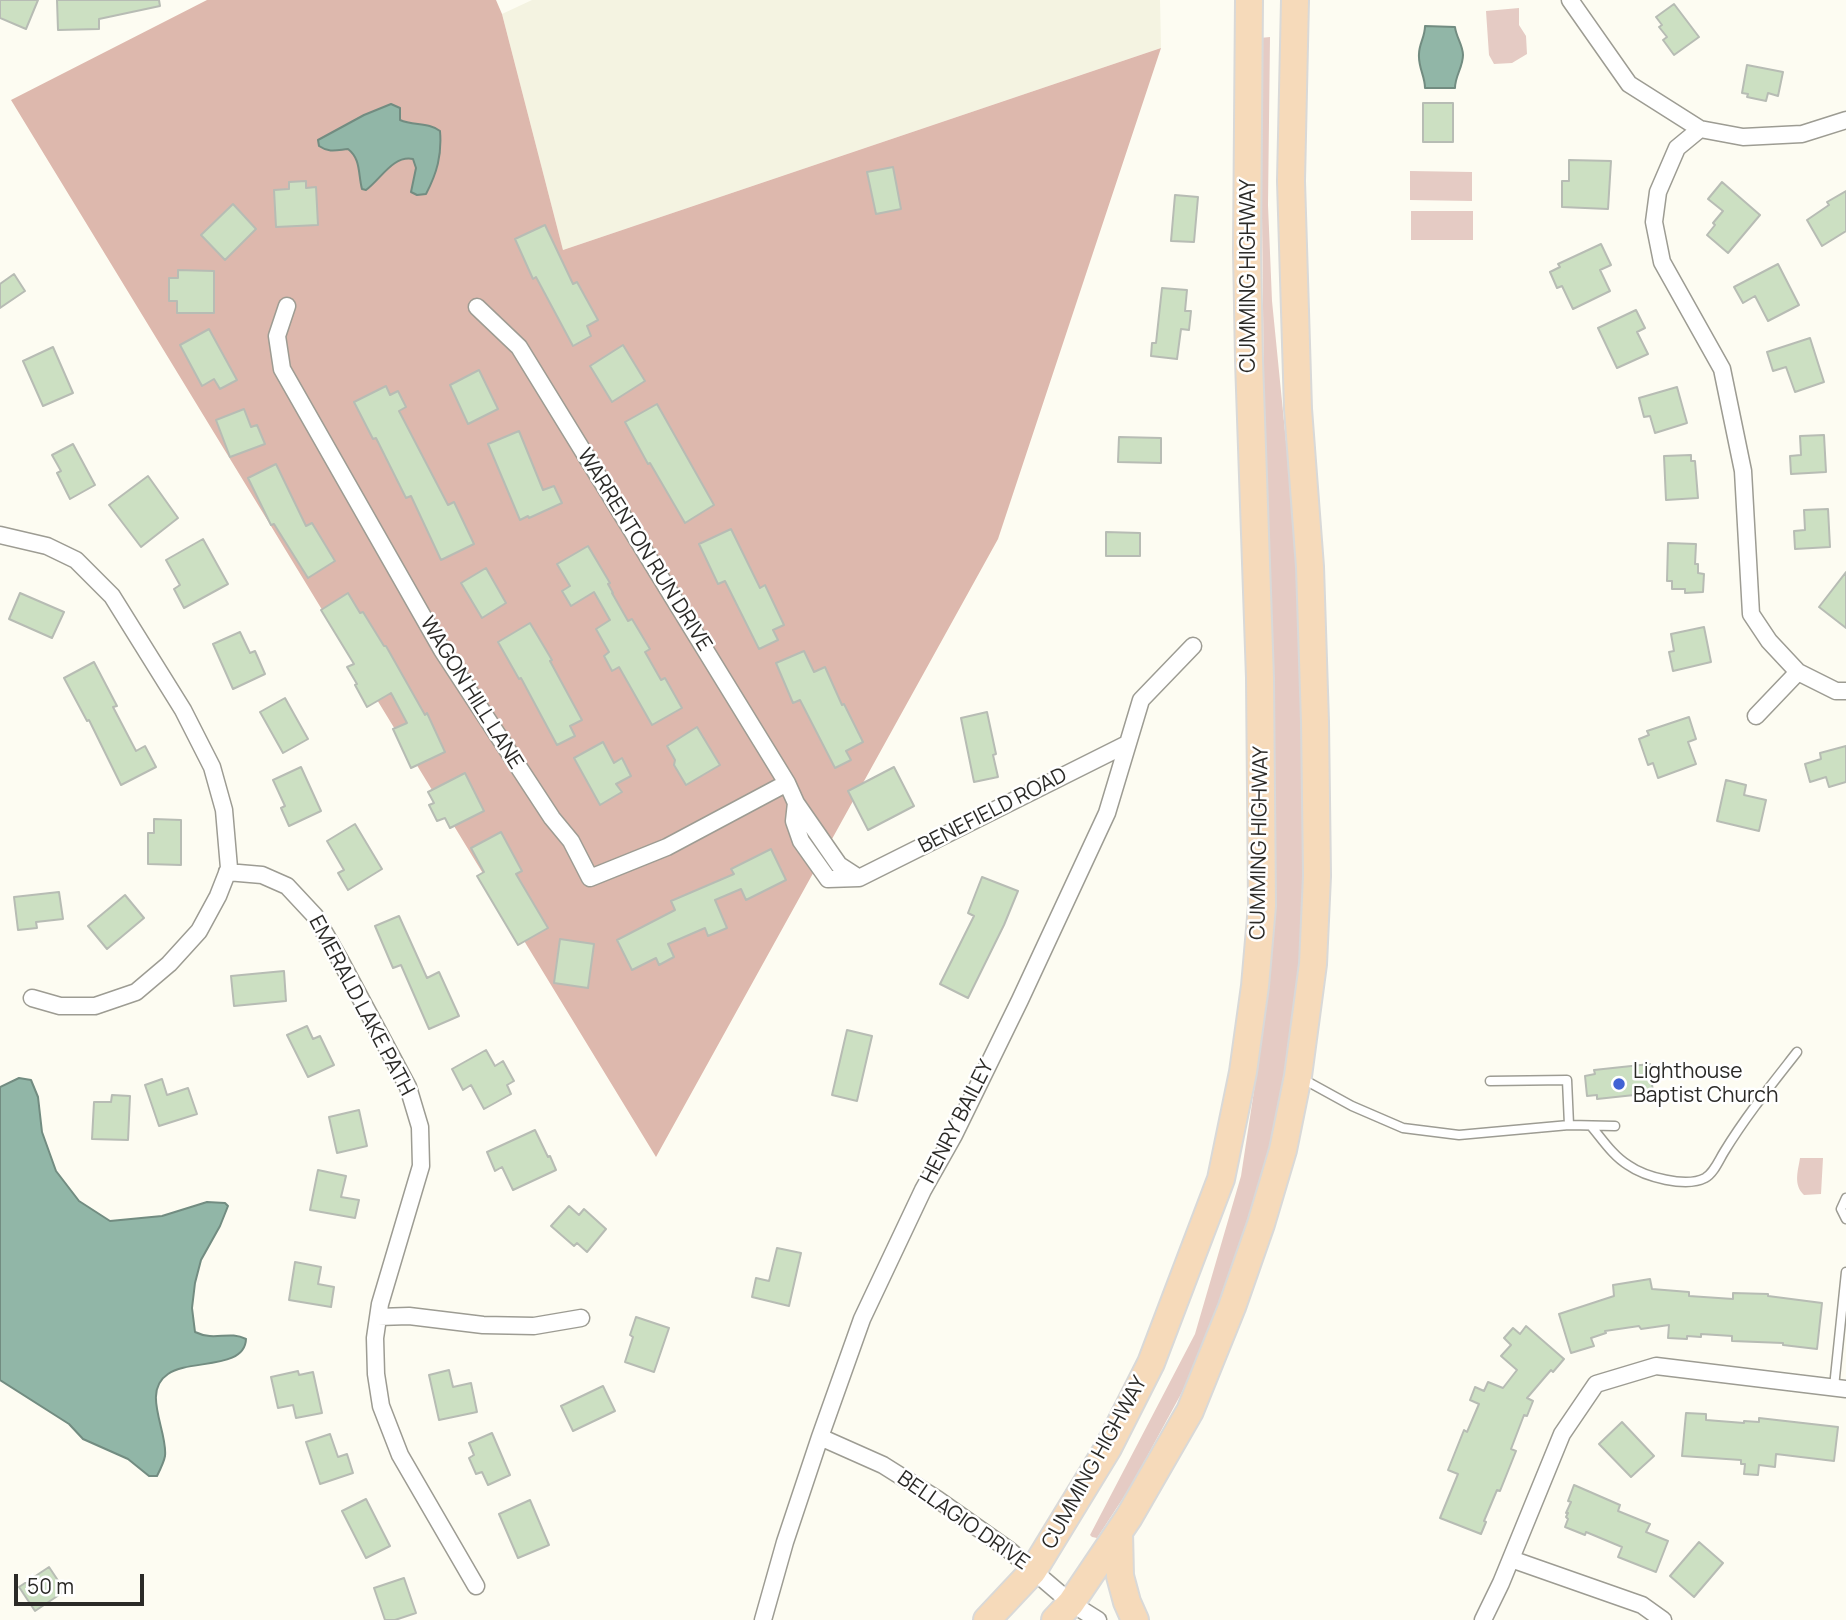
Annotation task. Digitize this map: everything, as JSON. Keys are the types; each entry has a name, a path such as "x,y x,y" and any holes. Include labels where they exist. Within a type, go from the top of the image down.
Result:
{"highway":[{"name":"CUMMING HIGHWAY","path":"986,1620 1034,1571 1108,1448 1151,1363 1221,1180 1243,1072 1262,906 1260,678 1248,360 1250,0"},
{"name":"CUMMING HIGHWAY","path":"1063,1611 1119,1532 1190,1411 1233,1307 1261,1224 1283,1150 1298,1076 1313,964 1317,876 1310,580 1298,409 1291,181 1295,0"},
{"path":"1119,1532 1120,1576 1135,1620"}],"street":[{"path":"1570,0 1629,84 1700,129 1743,137 1802,134 1846,121"},
{"path":"1700,129 1676,148 1658,192 1654,222 1662,262 1722,369 1743,471 1751,614 1769,641 1798,672 1836,691 1846,691"},
{"name":"WAGON HILL LANE","path":"287,306 277,336 282,369 442,650 552,818 571,841 590,878 667,847 787,783"},
{"name":"WARRENTON RUN DRIVE","path":"477,307 519,347 787,783 796,803 839,865 859,878"},
{"path":"0,535 47,546 76,560 112,596 183,710 212,767 224,810 229,868 218,896 199,931 169,964 136,992 95,1006 60,1006 32,999"},
{"name":"HENRY BAILEY","path":"763,1620 785,1542 862,1319 923,1190 954,1135 1014,1012 1107,813 1141,700 1193,646"},
{"path":"1756,716 1798,672"},
{"name":"BENEFIELD ROAD","path":"859,878 1127,744"},
{"name":"WARRENTON RUN DRIVE","path":"796,803 794,821 801,841 828,879 859,878"},
{"path":"801,841 818,834"},
{"name":"EMERALD LAKE PATH","path":"227,872 262,875 287,886 315,916 408,1087 420,1127 421,1166 380,1304 375,1338 376,1374 381,1406 400,1455 476,1586"},
{"path":"378,1317 409,1316 483,1325 534,1326 581,1318"},
{"path":"1483,1620 1562,1434 1596,1384 1656,1366 1840,1388"},
{"name":"BELLAGIO DRIVE","path":"820,1437 894,1471 1009,1550 1034,1571 1063,1611 1098,1620"},
{"path":"1511,1559 1642,1605 1663,1620"}],"lane":[{"path":"1591,1126 1628,1165 1672,1181 1704,1178 1712,1172 1741,1123 1797,1052"},
{"path":"1298,1076 1352,1106 1403,1128 1459,1135 1569,1125 1615,1126"},
{"path":"1490,1081 1567,1080 1569,1125"},
{"path":"1846,1198 1841,1209 1846,1219"},
{"path":"1840,1388 1846,1272"}],"shaded area":[{"path":"207,0 496,0 502,14 563,250 1161,48 998,539 656,1157 11,100"},
{"path":"532,0 1160,0 1161,48 563,250 502,14"},
{"path":"1519,8 1519,25 1526,36 1527,54 1512,63 1494,64 1489,55 1486,11"},
{"path":"1425,26 1455,27 1463,55 1455,88 1425,88 1419,50"},
{"path":"1270,37 1268,205 1272,301 1298,562 1306,889 1302,957 1282,1102 1264,1177 1209,1334 1181,1394 1131,1486 1097,1538 1090,1535 1195,1334 1241,1176 1261,1045 1273,888 1267,665 1260,38"},
{"path":"391,104 400,108 400,120 431,126 440,131 438,164 426,194 417,195 411,192 416,168 413,159 393,164 366,190 362,189 357,162 348,149 330,150 319,146 318,140"},
{"path":"1410,171 1472,172 1472,201 1410,200"},
{"path":"1411,211 1473,211 1473,240 1411,240"},
{"path":"19,1078 31,1080 38,1097 42,1132 56,1171 79,1201 110,1221 162,1216 207,1202 225,1203 228,1206 201,1260 192,1308 195,1332 246,1339 243,1349 226,1360 177,1369 160,1382 156,1401 165,1456 157,1476 149,1476 128,1459 83,1439 69,1424 0,1380 0,1087"},
{"path":"1800,1158 1823,1158 1821,1194 1804,1195 1798,1187"}],"building":[{"path":"0,0 38,0 26,29 0,18"},
{"path":"57,0 159,0 160,6 99,19 99,29 58,30"},
{"path":"1674,4 1699,37 1674,55 1663,40 1667,37 1659,27 1662,25 1656,17"},
{"path":"1747,65 1783,72 1778,96 1768,93 1766,101 1747,97 1748,94 1742,93"},
{"path":"1423,103 1453,103 1453,142 1423,142"},
{"path":"1569,160 1611,161 1608,209 1562,207 1562,181 1569,181"},
{"path":"893,167 901,209 876,214 867,172"},
{"path":"306,181 306,188 316,187 318,225 276,227 274,190 289,189 289,182"},
{"path":"1722,182 1760,215 1728,253 1707,235 1723,211 1708,199"},
{"path":"1846,191 1846,231 1822,246 1807,220 1829,205 1827,202"},
{"path":"1175,195 1198,197 1194,242 1171,241"},
{"path":"233,204 256,229 225,260 201,235"},
{"path":"545,225 573,284 577,282 598,320 587,326 591,336 573,346 536,277 533,279 515,239"},
{"path":"1601,244 1611,265 1600,270 1610,291 1573,309 1562,286 1557,288 1550,272 1560,267 1558,264"},
{"path":"1778,264 1799,305 1768,321 1755,296 1743,303 1734,287"},
{"path":"178,270 214,271 214,313 177,313 177,301 169,301 169,278 178,278"},
{"path":"14,274 25,291 0,308 0,284"},
{"path":"1162,288 1187,290 1185,311 1191,311 1189,330 1181,329 1177,359 1151,356 1152,343 1156,343"},
{"path":"1636,310 1645,328 1637,332 1648,354 1617,368 1598,328"},
{"path":"209,329 237,380 220,389 214,379 202,386 180,345"},
{"path":"1810,338 1824,382 1795,392 1786,367 1773,371 1767,352"},
{"path":"623,345 645,381 612,402 590,366"},
{"path":"53,347 73,393 43,406 23,361"},
{"path":"479,370 498,409 468,424 450,385"},
{"path":"386,386 390,395 398,391 406,407 399,411 448,505 454,502 474,544 441,560 411,496 406,498 376,438 373,439 354,402"},
{"path":"1677,387 1687,423 1655,433 1650,416 1644,417 1639,398"},
{"path":"657,404 714,505 685,523 625,422"},
{"path":"244,409 251,427 257,425 265,444 230,457 216,420"},
{"path":"519,431 543,490 554,486 562,503 520,520 488,444"},
{"path":"1824,435 1826,472 1791,474 1790,456 1801,455 1800,436"},
{"path":"1119,437 1161,438 1161,463 1118,462"},
{"path":"73,444 95,485 70,499 57,473 61,471 52,455"},
{"path":"1691,455 1691,461 1695,461 1698,498 1666,500 1664,456"},
{"path":"276,464 306,526 312,523 335,561 308,578 274,524 271,525 248,478"},
{"path":"148,476 178,518 141,547 109,505"},
{"path":"1828,509 1830,547 1795,549 1794,531 1805,530 1804,510"},
{"path":"731,529 760,588 765,585 784,625 773,630 778,640 759,649 725,581 718,584 699,544"},
{"path":"1106,532 1140,533 1140,556 1106,556"},
{"path":"203,539 228,584 184,608 174,589 180,585 166,560"},
{"path":"1668,543 1696,544 1695,564 1698,564 1698,573 1704,574 1703,592 1685,593 1685,589 1672,589 1672,581 1667,581"},
{"path":"588,546 628,621 632,619 650,649 645,652 661,680 665,678 682,708 652,725 619,667 612,671 604,656 609,652 596,629 610,620 594,592 571,606 562,591 570,586 557,564"},
{"path":"486,568 506,603 482,618 461,583"},
{"path":"1846,572 1846,628 1819,607"},
{"path":"20,593 64,612 52,638 9,619"},
{"path":"348,593 386,646 425,715 427,713 445,752 411,768 393,729 407,723 391,693 367,707 347,667 354,664 321,610"},
{"path":"530,623 582,720 570,726 575,736 557,745 498,642"},
{"path":"1704,627 1711,662 1673,671 1669,652 1674,651 1671,634"},
{"path":"240,632 250,653 255,651 265,674 233,689 213,644"},
{"path":"804,651 814,672 825,667 863,742 846,751 851,760 835,768 800,700 793,703 776,663"},
{"path":"94,662 136,751 145,746 156,767 121,785 89,720 87,721 64,678"},
{"path":"285,698 308,739 283,753 260,712"},
{"path":"987,712 998,777 974,782 961,718"},
{"path":"1689,717 1696,739 1688,742 1696,764 1658,778 1653,763 1648,765 1639,739 1649,735 1647,731"},
{"path":"697,727 720,765 686,785 667,746"},
{"path":"603,742 614,763 622,758 631,776 616,784 622,792 600,805 574,758"},
{"path":"1846,746 1846,782 1829,787 1826,777 1810,782 1805,764 1821,759 1820,753"},
{"path":"301,767 321,811 289,826 281,808 285,806 273,780"},
{"path":"894,767 914,806 868,830 848,791"},
{"path":"465,773 484,811 450,828 445,818 437,821 429,805 434,803 428,792"},
{"path":"1726,780 1746,785 1744,795 1766,800 1759,831 1717,821"},
{"path":"154,819 181,820 181,865 148,864 148,833 154,833"},
{"path":"355,824 382,869 348,890 338,873 344,870 327,841"},
{"path":"501,832 522,871 516,874 548,928 518,945 477,876 484,872 471,848"},
{"path":"771,849 786,880 746,900 741,889 715,900 727,928 708,936 705,928 668,944 674,957 659,965 656,958 632,970 617,940 675,910 671,901 734,874 731,869"},
{"path":"982,877 1018,891 968,998 940,984 974,916 968,913"},
{"path":"59,892 63,919 36,922 37,928 18,930 14,897"},
{"path":"125,895 144,918 107,949 88,926"},
{"path":"399,916 427,978 439,972 459,1016 429,1029 401,965 393,968 375,926"},
{"path":"560,939 594,944 588,988 554,983"},
{"path":"284,971 286,1001 234,1006 231,976"},
{"path":"307,1026 313,1039 320,1036 334,1065 308,1077 287,1035"},
{"path":"847,1030 872,1036 857,1101 832,1095"},
{"path":"486,1050 495,1066 503,1061 514,1081 507,1085 511,1094 484,1109 471,1085 463,1090 452,1069"},
{"name":"Lighthouse Baptist Church","path":"1650,1064 1653,1093 1597,1099 1597,1095 1587,1096 1585,1076 1595,1074 1594,1070"},
{"path":"162,1079 167,1095 188,1088 197,1114 159,1126 145,1085"},
{"path":"112,1095 130,1096 128,1140 92,1139 94,1102 111,1102"},
{"path":"359,1110 367,1146 337,1153 329,1117"},
{"path":"535,1130 556,1170 513,1190 502,1167 495,1171 487,1152"},
{"path":"318,1170 346,1176 341,1197 359,1200 355,1218 310,1210"},
{"path":"569,1206 579,1215 584,1209 606,1229 587,1252 577,1243 574,1246 551,1226"},
{"path":"777,1248 801,1253 789,1306 752,1297 756,1278 769,1281"},
{"path":"295,1262 321,1267 318,1284 334,1287 331,1307 289,1300"},
{"path":"1650,1279 1652,1289 1689,1292 1689,1296 1733,1299 1733,1293 1768,1294 1822,1303 1817,1349 1783,1343 1732,1341 1732,1336 1701,1334 1701,1337 1687,1336 1687,1339 1668,1338 1669,1325 1605,1331 1606,1333 1591,1338 1594,1346 1571,1353 1559,1314 1614,1296 1613,1285"},
{"path":"636,1317 669,1328 654,1372 625,1362"},
{"path":"1526,1326 1564,1359 1527,1398 1533,1401 1527,1416 1524,1415 1511,1449 1516,1451 1500,1491 1497,1490 1481,1534 1440,1518 1458,1474 1448,1470 1464,1430 1467,1432 1479,1404 1470,1400 1475,1387 1484,1391 1488,1382 1503,1388 1517,1370 1501,1356 1511,1345 1504,1338 1513,1328 1520,1334"},
{"path":"449,1370 453,1387 471,1383 477,1412 439,1420 429,1375"},
{"path":"298,1371 299,1375 313,1372 322,1413 296,1418 293,1405 278,1408 271,1377"},
{"path":"603,1386 615,1411 573,1431 561,1406"},
{"path":"1686,1413 1706,1414 1706,1420 1744,1423 1759,1422 1759,1418 1838,1427 1834,1461 1776,1454 1775,1467 1759,1465 1758,1475 1744,1474 1745,1464 1741,1464 1741,1460 1682,1456"},
{"path":"1622,1422 1654,1456 1631,1477 1599,1444"},
{"path":"492,1433 510,1475 488,1485 482,1472 476,1474 469,1458 474,1455 469,1443"},
{"path":"330,1434 338,1457 347,1454 353,1473 320,1484 306,1442"},
{"path":"1574,1485 1620,1505 1618,1511 1650,1524 1646,1532 1668,1541 1656,1572 1618,1557 1622,1547 1586,1532 1585,1535 1565,1527 1568,1519 1566,1513 1571,1502 1568,1501"},
{"path":"366,1499 390,1546 366,1558 342,1511"},
{"path":"530,1500 549,1545 518,1558 499,1514"},
{"path":"1699,1542 1723,1563 1694,1597 1670,1576"},
{"path":"49,1567 65,1591 35,1611 19,1587"},
{"path":"404,1578 416,1613 395,1620 385,1620 374,1588"}],"place":[{"name":"Lighthouse Baptist Church","path":"1619,1084"}]}
